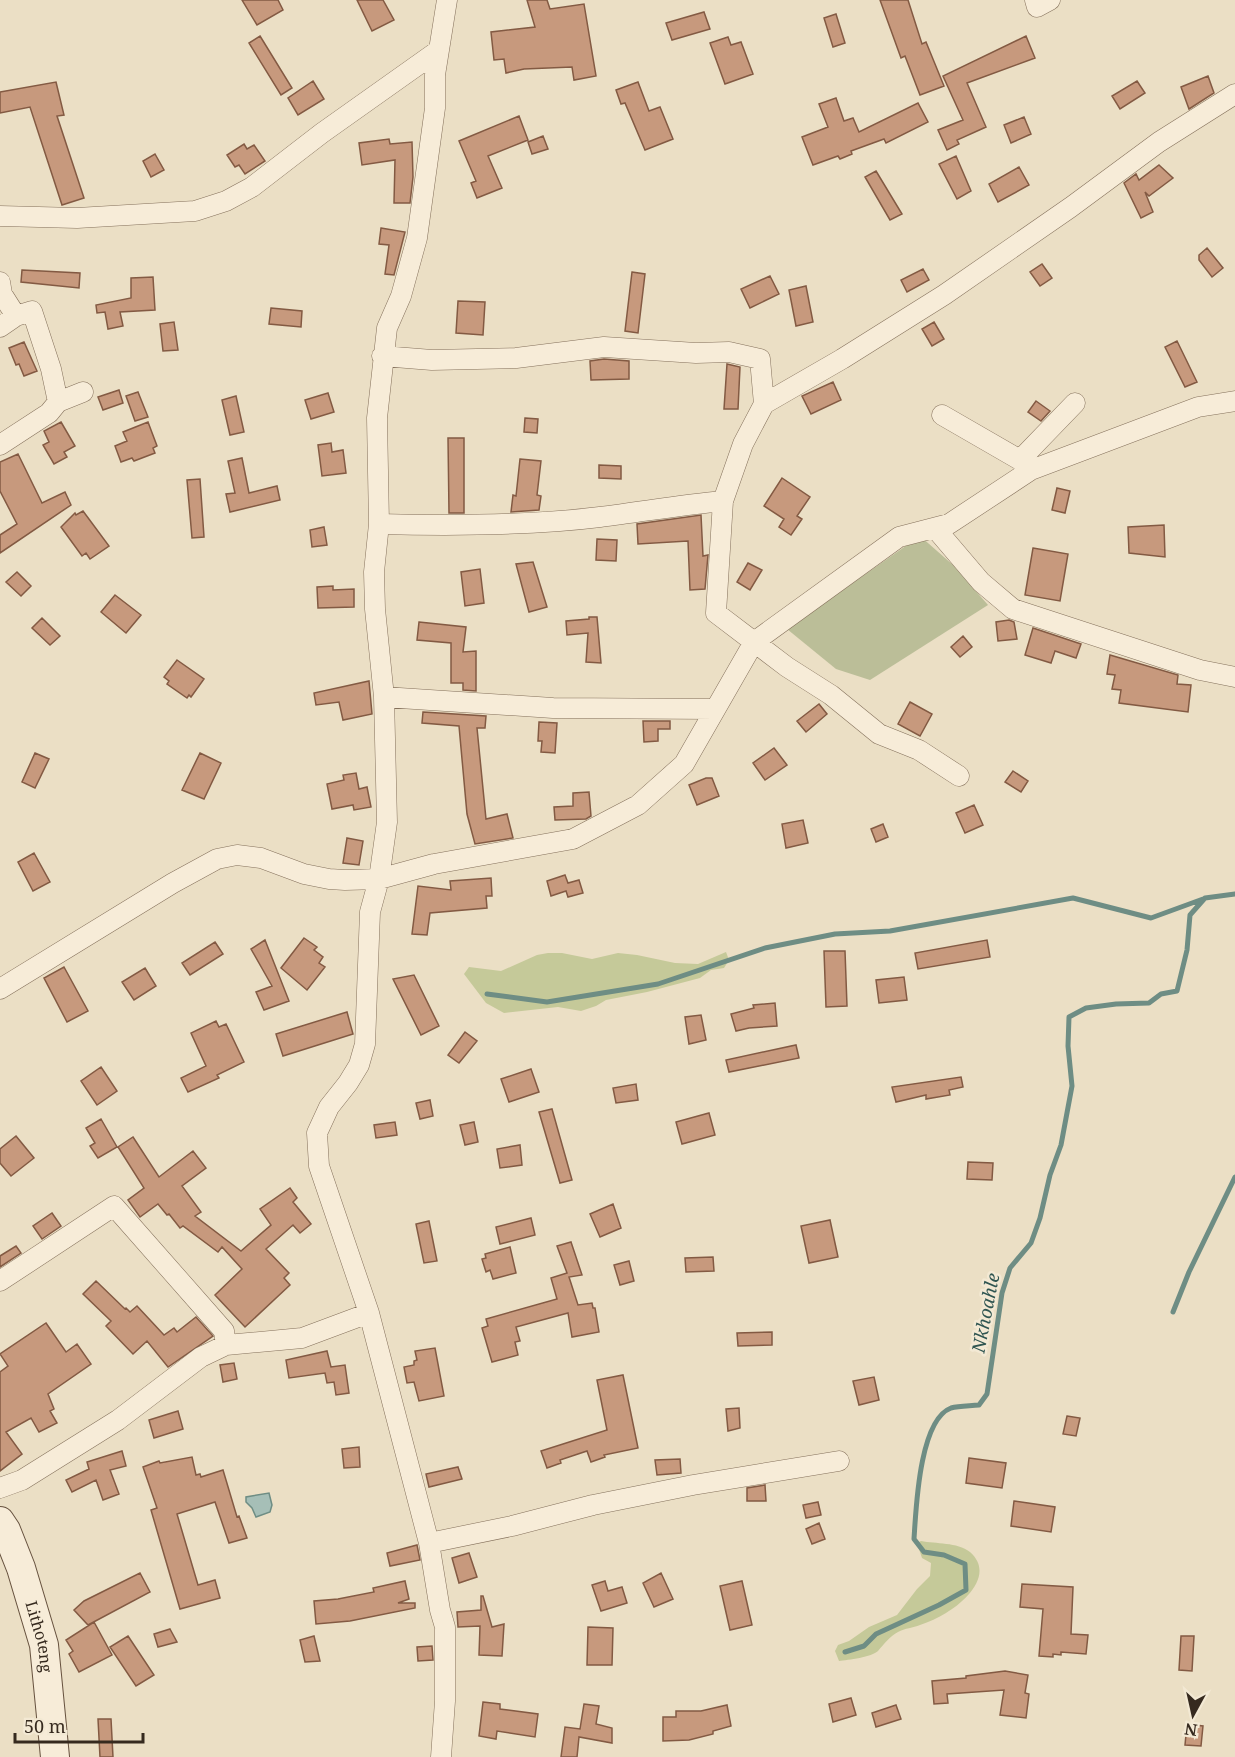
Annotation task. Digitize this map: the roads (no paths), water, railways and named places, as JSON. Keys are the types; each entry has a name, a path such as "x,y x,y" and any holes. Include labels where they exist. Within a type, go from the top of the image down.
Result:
{"main road":[{"name":"Lithoteng","path":"0,1521 6,1530 21,1568 44,1646 55,1757"}],"street":[{"path":"441,1757 445,1701 445,1627 429,1543 369,1312 319,1166 317,1133 329,1107 348,1083 358,1065 365,1044 370,912 380,879 387,822 384,697 375,609 374,572 379,524 377,418 382,356 387,328 401,296 417,238 435,108 435,75 447,0"},
{"path":"1035,0 1037,7 1050,0"},
{"path":"0,216 77,218 195,211 226,201 252,187 322,133 439,50"},
{"path":"958,776 919,750 879,734 831,695 787,667 716,613 723,501 743,444 764,404 842,359 944,295 1071,207 1158,142 1235,94"},
{"path":"0,282 8,322 32,311 51,369 58,402"},
{"path":"382,356 432,360 516,358 604,347 696,353 729,352 760,359 764,404"},
{"path":"0,445 49,413 58,402 84,392"},
{"path":"942,415 1025,465 1198,407 1235,400"},
{"path":"0,989 173,883 217,859 237,855 261,858 304,874 329,879 380,879 434,864 573,839 638,805 684,764 754,642 899,537 949,524 1025,465 1075,403"},
{"path":"379,524 456,526 598,517 666,506 723,501"},
{"path":"935,528 981,582 1013,609 1200,670 1235,677"},
{"path":"384,697 553,708 715,709"},
{"path":"0,1281 114,1206 224,1331 226,1345"},
{"path":"0,1488 22,1480 118,1420 201,1357 226,1345 302,1338 369,1312"},
{"path":"429,1543 682,1487 839,1461"}],"water":[{"path":"269,1493 272,1505 270,1512 256,1517 246,1502 246,1497"}],"waterway":[{"name":"Nkhoahle","path":"845,1652 864,1646 876,1634 966,1590 965,1564 944,1555 924,1552 914,1539 921,1467 932,1429 940,1416 951,1408 979,1405 987,1394 1002,1293 1010,1268 1031,1243 1061,1145 1072,1086 1068,1046 1069,1017 1086,1008 1149,1003 1161,994 1177,991 1187,950 1190,915 1205,898 1235,894"},
{"path":"487,994 547,1002 658,984 765,948 835,934 890,931 1073,898 1151,918 1203,899"},
{"path":"1173,1312 1189,1272 1235,1177"}]}
